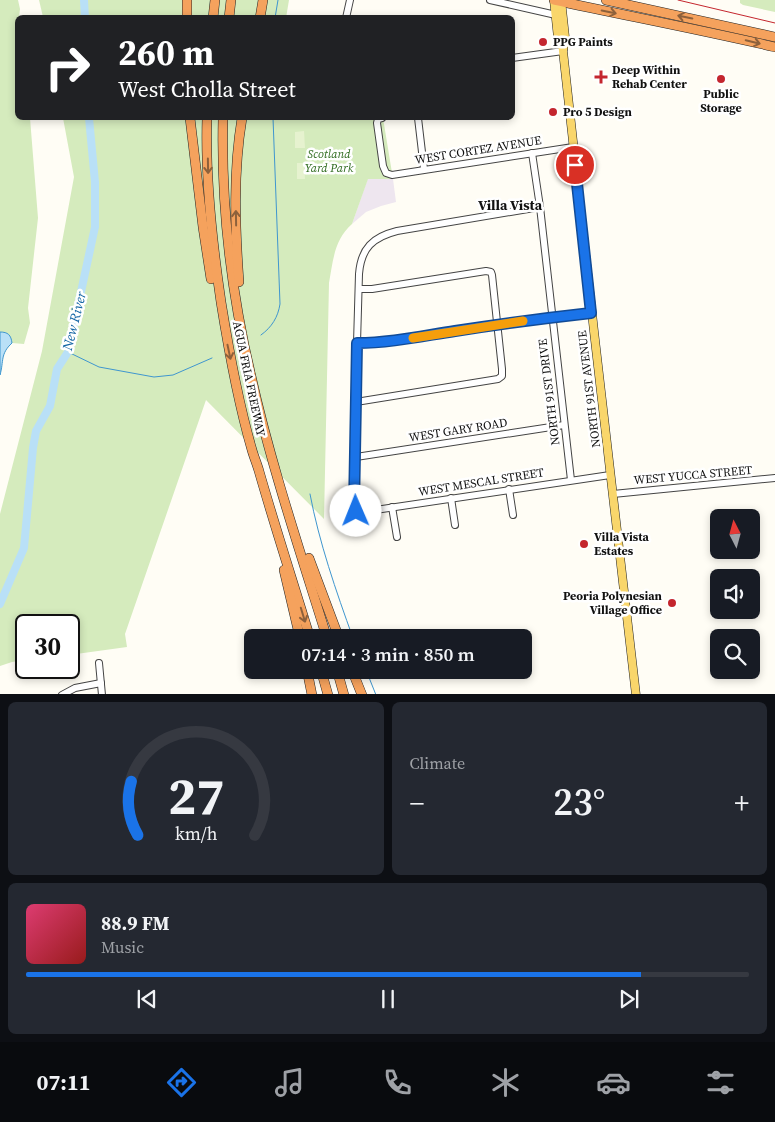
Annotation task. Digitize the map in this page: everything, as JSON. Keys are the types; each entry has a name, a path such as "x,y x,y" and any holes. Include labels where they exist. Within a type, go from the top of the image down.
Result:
{"highway":[{"path":"187,0 187,15"},
{"path":"213,15 214,0"},
{"path":"229,15 231,0"},
{"path":"260,15 262,0"},
{"path":"558,0 618,14 775,37"},
{"path":"606,0 732,32 775,47"},
{"path":"190,120 211,276 221,304"},
{"name":"AGUA FRIA FREEWAY","path":"207,120 209,193 216,271 224,326 252,451 259,468 307,629"},
{"name":"AGUA FRIA FREEWAY","path":"223,120 226,210 236,302 251,378 269,447 324,629"},
{"path":"236,302 240,282 236,248 236,192 242,120"},
{"path":"269,447 279,463 319,588 335,629"},
{"path":"252,451 254,470 281,559 298,629"},
{"path":"308,679 312,694"},
{"path":"324,679 328,694"},
{"path":"340,679 344,694"},
{"path":"356,679 362,694"}],"main road":[{"name":"NORTH 91ST AVENUE","path":"558,0 556,15 558,38 563,51"},
{"name":"NORTH 91ST AVENUE","path":"558,0 565,37 563,51 573,147 636,694"}],"street":[{"path":"347,15 350,0"},
{"path":"490,0 556,15"},
{"path":"515,58 563,51"},
{"name":"WEST CORTEZ AVENUE","path":"379,120 377,123 382,158 386,173 392,175 573,147"},
{"path":"418,120 424,170"},
{"name":"NORTH 91ST DRIVE","path":"532,153 540,207 571,480"},
{"path":"356,457 358,289 360,265 365,250 373,241 384,234 540,207"},
{"path":"356,402 498,379 502,376 491,272 486,271 372,289 358,289"},
{"path":"357,343 390,341 497,324 591,313"},
{"name":"WEST GARY ROAD","path":"356,457 564,425"},
{"name":"WEST MESCAL STREET","path":"356,457 354,507 356,511 362,512 610,474"},
{"name":"WEST YUCCA STREET","path":"612,494 775,478"},
{"path":"509,489 513,515"},
{"path":"451,498 455,525"},
{"path":"392,508 397,536"},
{"path":"99,663 102,694"},
{"path":"62,694 75,688 101,683"}],"shaded area":[{"path":"368,178 393,179 396,202 366,212 352,224"}],"green space":[{"path":"0,0 18,0 19,15 15,15 15,120 30,120 38,218 28,308 30,323 24,344 12,343 8,347 3,358 0,375"},
{"path":"39,0 289,0 286,15 43,15"},
{"path":"740,0 775,0 775,12 743,5 740,3"},
{"name":"Scotland Yard Park","path":"63,120 383,120 393,179 368,179 352,224 341,237 338,244 329,283 324,519 206,400 125,634 127,647 80,653 80,614 15,614 15,662 0,666 0,514 42,351 74,177"},
{"path":"304,131 305,148 295,148 295,132"},
{"path":"297,163 304,163 305,179 297,179"}],"water":[{"path":"0,332 9,334 12,343 4,354 0,375"}],"waterway":[{"name":"New River","path":"84,0 85,15"},
{"path":"276,15 278,0"},
{"name":"New River","path":"0,604 24,548 36,431 50,406 57,369 68,352 95,227 95,182 89,120"},
{"path":"261,335 274,321 280,304 273,120"},
{"path":"68,352 99,367 154,377 173,375 212,358"},
{"path":"310,494 323,548 350,629"},
{"path":"370,679 376,694"}],"railway":[{"path":"678,0 775,23"}],"slow traffic":[{"path":"413,338 523,321"}],"place":[{"name":"PPG Paints","path":"543,42"},
{"name":"Deep Within Rehab Center","path":"601,77"},
{"name":"Public Storage","path":"721,79"},
{"name":"Pro 5 Design","path":"553,112"},
{"name":"Villa Vista Estates","path":"584,544"},
{"name":"Peoria Polynesian Village Office","path":"672,603"}],"district":[{"name":"Villa Vista","path":"510,205"}],"route":[{"path":"356,511 354,507 357,343 390,341 497,324 591,313 575,165"}]}
